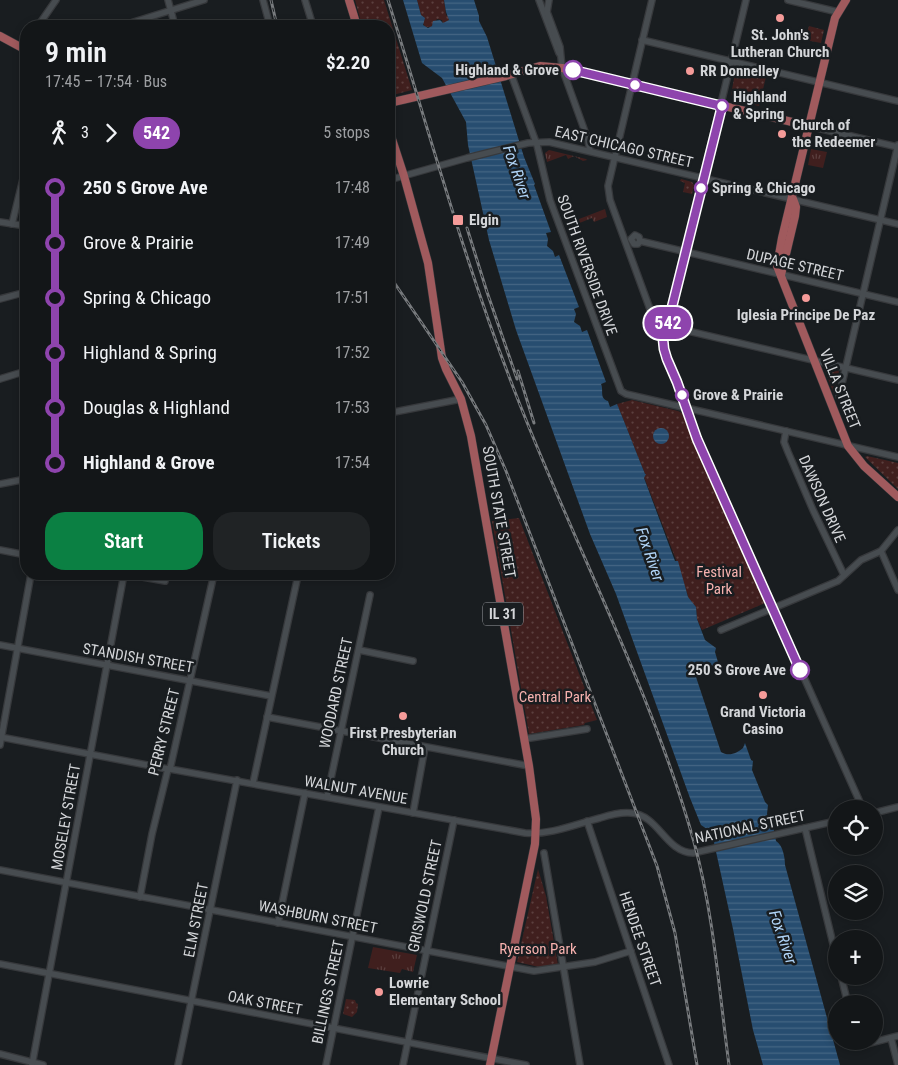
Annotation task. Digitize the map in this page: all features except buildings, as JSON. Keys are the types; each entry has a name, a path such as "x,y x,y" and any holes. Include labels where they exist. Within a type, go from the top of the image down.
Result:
{"main road":[{"path":"349,0 354,20"},
{"name":"VILLA STREET","path":"846,0 838,12 809,126 777,266 848,446 864,466 898,497"},
{"path":"0,36 20,45"},
{"path":"395,102 540,66 562,68 809,126"},
{"name":"IL 31","path":"395,148 404,176"},
{"name":"SOUTH STATE STREET","path":"404,176 428,263 442,358 461,399 474,453 529,766 536,819 537,834 491,1062"}],"street":[{"path":"42,20 56,0"},
{"path":"168,0 174,20"},
{"path":"140,20 204,0"},
{"path":"263,0 268,20"},
{"path":"305,0 311,20"},
{"path":"539,0 561,58"},
{"path":"549,0 548,12 559,44 562,68 590,151"},
{"path":"652,0 609,176 608,189 610,200 628,240 654,320 658,324 898,380"},
{"path":"746,0 722,106 668,326 663,339 664,349 697,439 858,800"},
{"path":"788,0 838,12"},
{"path":"642,40 898,101"},
{"name":"SOUTH RIVERSIDE DRIVE","path":"509,75 535,142 548,196 619,389 624,394 686,408"},
{"path":"809,126 898,146 839,396"},
{"name":"EAST CHICAGO STREET","path":"395,178 528,143 549,142 898,224"},
{"path":"12,224 20,192"},
{"path":"0,222 20,225"},
{"name":"DUPAGE STREET","path":"628,240 636,244 640,241 898,302"},
{"path":"0,299 20,294"},
{"path":"0,379 20,373"},
{"path":"395,412 461,399"},
{"path":"686,408 898,457"},
{"name":"DAWSON DRIVE","path":"786,431 784,442 788,452 844,575"},
{"path":"0,484 20,480"},
{"path":"721,630 838,581 861,560 881,551 898,530"},
{"path":"0,550 20,554"},
{"path":"881,551 898,590"},
{"path":"0,746 30,580"},
{"name":"MOSELEY STREET","path":"32,1064 124,580"},
{"path":"159,580 165,581"},
{"name":"PERRY STREET","path":"140,897 152,834 213,580"},
{"path":"253,783 297,580"},
{"name":"WOODARD STREET","path":"327,797 370,595"},
{"name":"STANDISH STREET","path":"0,645 272,696"},
{"path":"359,650 412,661"},
{"path":"267,717 529,766"},
{"path":"524,739 586,729"},
{"name":"WALNUT AVENUE","path":"1,737 169,769 537,834"},
{"path":"413,813 425,747"},
{"name":"ELM STREET","path":"178,1065 237,780"},
{"path":"278,923 304,793"},
{"name":"BILLINGS STREET","path":"326,1065 379,806"},
{"path":"883,811 898,807"},
{"name":"NATIONAL STREET","path":"537,834 616,814 635,813 649,820 679,851 693,853 828,823"},
{"name":"GRISWOLD STREET","path":"403,1065 454,820"},
{"name":"HENDEE STREET","path":"587,821 669,1065"},
{"path":"805,828 830,930"},
{"path":"544,853 580,1065"},
{"name":"WASHBURN STREET","path":"0,870 534,970 595,962 631,951"},
{"name":"OAK STREET","path":"0,964 407,1043 491,1062 526,1065"},
{"path":"883,1040 898,1036"},
{"path":"891,1038 898,1064"},
{"path":"0,1054 32,1064 43,1065"}],"green space":[{"path":"355,0 384,0 390,20 360,20"},
{"path":"417,0 444,0 446,15 450,18 443,23 442,20 437,19 431,27 425,27 423,23 424,17 421,15"},
{"path":"809,26 824,30 821,43 805,40"},
{"path":"395,35 412,90 395,94"},
{"path":"740,70 766,77 759,106 733,100 734,97 731,95 735,73 739,73"},
{"path":"811,149 827,152 823,168 808,165"},
{"path":"549,150 574,156 568,159 566,155 547,162 545,153"},
{"path":"574,156 586,159 587,160 583,161"},
{"path":"681,179 692,182 694,185 692,194 683,192 685,183 680,181"},
{"path":"605,209 607,217 594,222 592,218 567,228 566,224"},
{"path":"824,368 839,371 834,394"},
{"name":"Festival Park","path":"632,400 682,413 699,456 765,603 702,630 697,619 696,607 689,599 644,477 645,474 617,404"},
{"path":"865,457 898,463 898,489"},
{"name":"Central Park","path":"519,518 597,720 585,723 584,725 529,734 492,521"},
{"name":"Ryerson Park","path":"538,869 546,896 558,965 539,967 517,962"},
{"path":"373,947 417,955 413,972 402,969 400,973 368,968"},
{"path":"346,999 355,1000 358,1004 357,1012 352,1017 343,1014"}],"water":[{"name":"Fox River","path":"403,0 417,0 421,15 425,18 423,25 428,28 432,26 433,21 440,20 443,23 449,20 444,0 474,0 479,21 487,37 524,157 551,232 546,233 548,239 547,246 553,251 555,257 559,255 579,307 574,309 576,314 574,322 580,326 582,332 587,330 606,382 601,384 603,396 608,401 610,407 617,404 646,474 644,478 675,561 678,561 688,597 696,607 697,619 705,640 716,648 715,652 720,669 714,666 705,667 696,672 696,677 721,752 727,754 736,753 743,748 745,743 753,761 752,770 768,805 767,814 773,826 776,841 783,852 828,1021 828,1050 836,1050 840,1065 763,1065 753,1030 713,838 710,831 701,825 690,798 616,594 590,534 516,330 489,240 468,145 466,122 442,78 422,63"},
{"path":"661,428 669,436 661,444 653,436"}],"railway":[{"path":"271,0 276,20"},
{"path":"388,0 394,20"},
{"path":"395,23 448,197 497,344 561,504 610,615 656,727 676,784 701,870 715,953 729,1065"},
{"path":"467,228 517,379"},
{"path":"395,284 462,382 486,425 506,471 657,866 675,933 697,1065"},
{"path":"518,371 534,423"}],"bus line":[{"name":"542","path":"573,70 722,106 668,326 664,334 664,349 697,439 800,670"}],"place":[{"name":"St. John's Lutheran Church","path":"780,18"},
{"name":"Highland & Grove","path":"573,70"},
{"name":"RR Donnelley","path":"690,71"},
{"name":"Highland & Spring","path":"722,106"},
{"name":"Church of the Redeemer","path":"782,134"},
{"name":"Spring & Chicago","path":"701,188"},
{"name":"Elgin","path":"458,220"},
{"name":"Iglesia Principe De Paz","path":"806,298"},
{"name":"Grove & Prairie","path":"682,395"},
{"name":"250 S Grove Ave","path":"800,670"},
{"name":"Grand Victoria Casino","path":"763,695"},
{"name":"First Presbyterian Church","path":"403,716"},
{"name":"Lowrie Elementary School","path":"379,992"}]}
